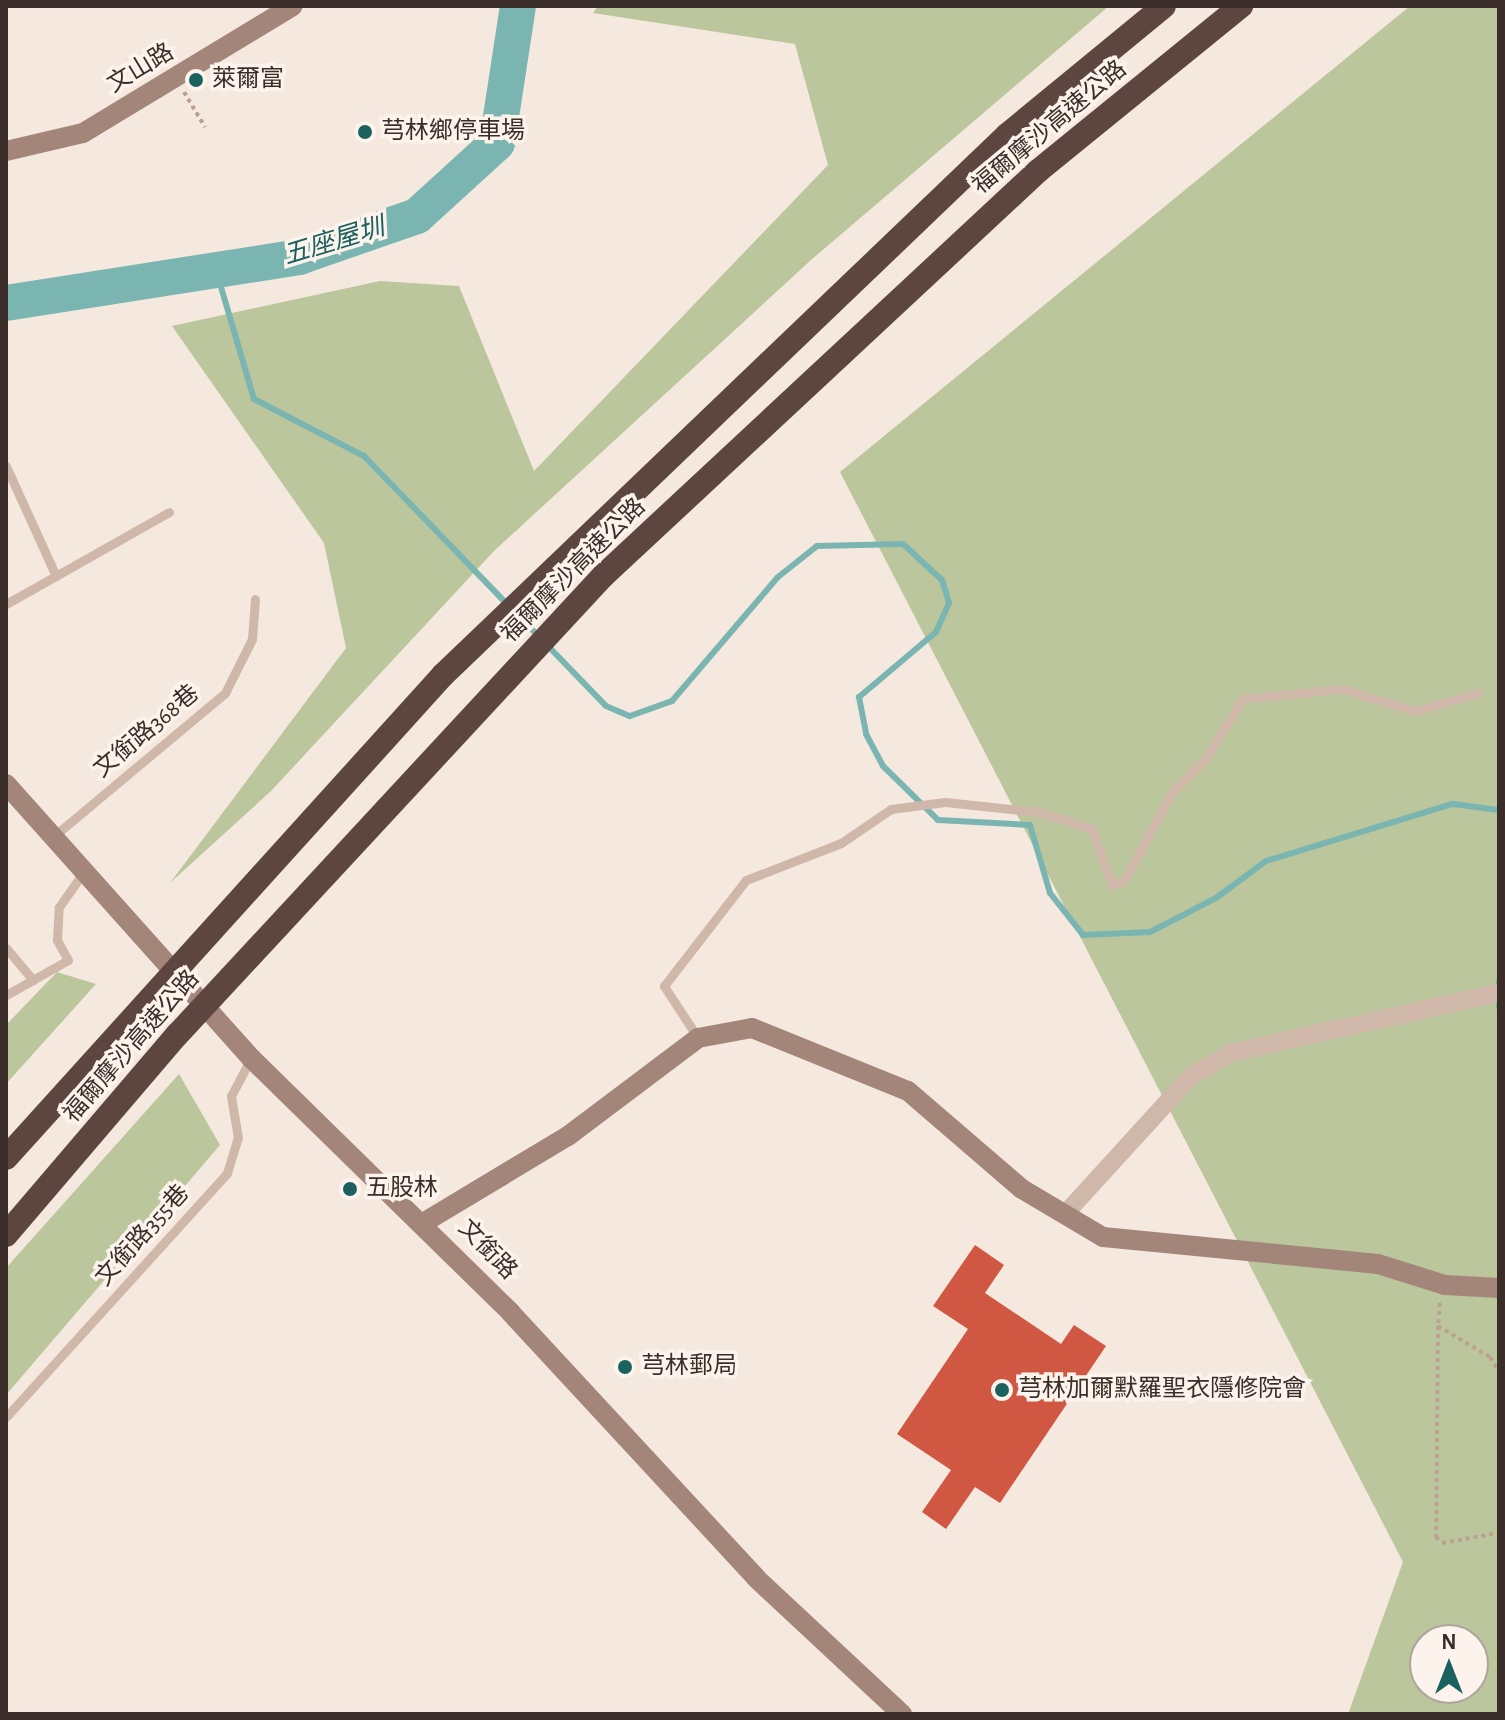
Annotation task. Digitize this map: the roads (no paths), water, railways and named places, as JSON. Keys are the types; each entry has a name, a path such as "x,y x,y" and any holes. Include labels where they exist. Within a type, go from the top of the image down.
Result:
{"highway":[{"name":"福爾摩沙高速公路","path":"6,1158 207,930 443,675 576,543 1007,135 1164,6"},
{"name":"福爾摩沙高速公路","path":"6,1235 177,1035 603,576 1038,171 1241,6"}],"street":[{"name":"文山路","path":"6,151 83,133 293,6"},
{"name":"文銜路","path":"6,784 251,1058 423,1223 756,1578 902,1714"},
{"path":"1065,1214 1189,1078 1230,1053 1499,993"},
{"path":"423,1223 568,1136 698,1038 752,1028 908,1091 1022,1189 1103,1237 1378,1264 1445,1285 1499,1288"}],"lane":[{"path":"6,466 56,576"},
{"path":"6,604 169,512"},
{"name":"文銜路368巷","path":"54,836 225,693 252,639 255,599"},
{"path":"698,1038 664,986 746,880 841,843 891,809 945,802 1039,812 1092,829 1112,886 1124,881 1172,792 1206,758 1242,699 1341,689 1416,711 1477,693"},
{"path":"6,995 68,960 57,940 59,907 85,871"},
{"path":"6,948 33,980"},
{"name":"文銜路355巷","path":"6,1417 227,1173 238,1138 231,1096 251,1058"}],"waterway":[{"name":"五座屋圳","path":"6,303 299,257 417,216 497,143 518,6"},
{"path":"216,270 254,399 364,456 509,606"},
{"path":"548,646 606,706 630,716 672,701 778,577 817,546 903,544 942,580 949,603 936,632 859,697 866,734 883,766 938,820 1030,825 1050,893 1083,935 1150,932 1216,898 1266,861 1453,804 1499,810"},
{"path":"517,614 540,638"},
{"path":"1499,981 1499,1007"}],"place":[{"name":"萊爾富","path":"196,80"},
{"name":"芎林鄉停車場","path":"365,132"},
{"name":"五股林","path":"350,1189"},
{"name":"芎林郵局","path":"625,1367"},
{"name":"芎林加爾默羅聖衣隱修院會","path":"1002,1390"}]}
